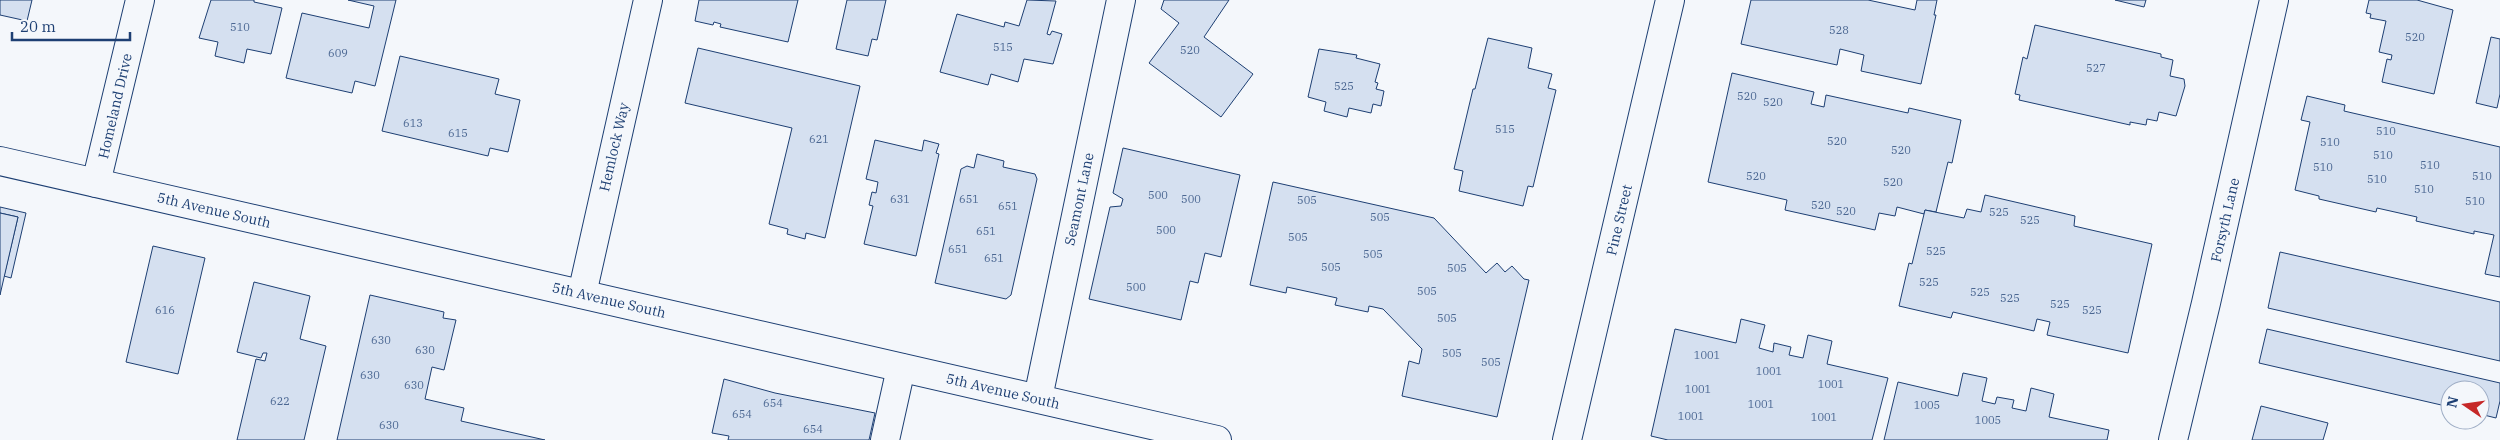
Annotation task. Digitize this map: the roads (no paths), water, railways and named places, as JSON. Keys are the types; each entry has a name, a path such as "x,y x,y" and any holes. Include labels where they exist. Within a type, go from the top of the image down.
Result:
{"street":[{"name":"Homeland Drive","path":"96,183 140,0"},
{"name":"Hemlock Way","path":"582,294 648,0"},
{"name":"Seamont Lane","path":"1038,398 1121,0"},
{"name":"Pine Street","path":"1567,440 1670,0"},
{"name":"Forsyth Lane","path":"2173,440 2274,0"},
{"name":"5th Avenue South","path":"0,161 1217,440"},
{"path":"885,440 901,368"}]}
